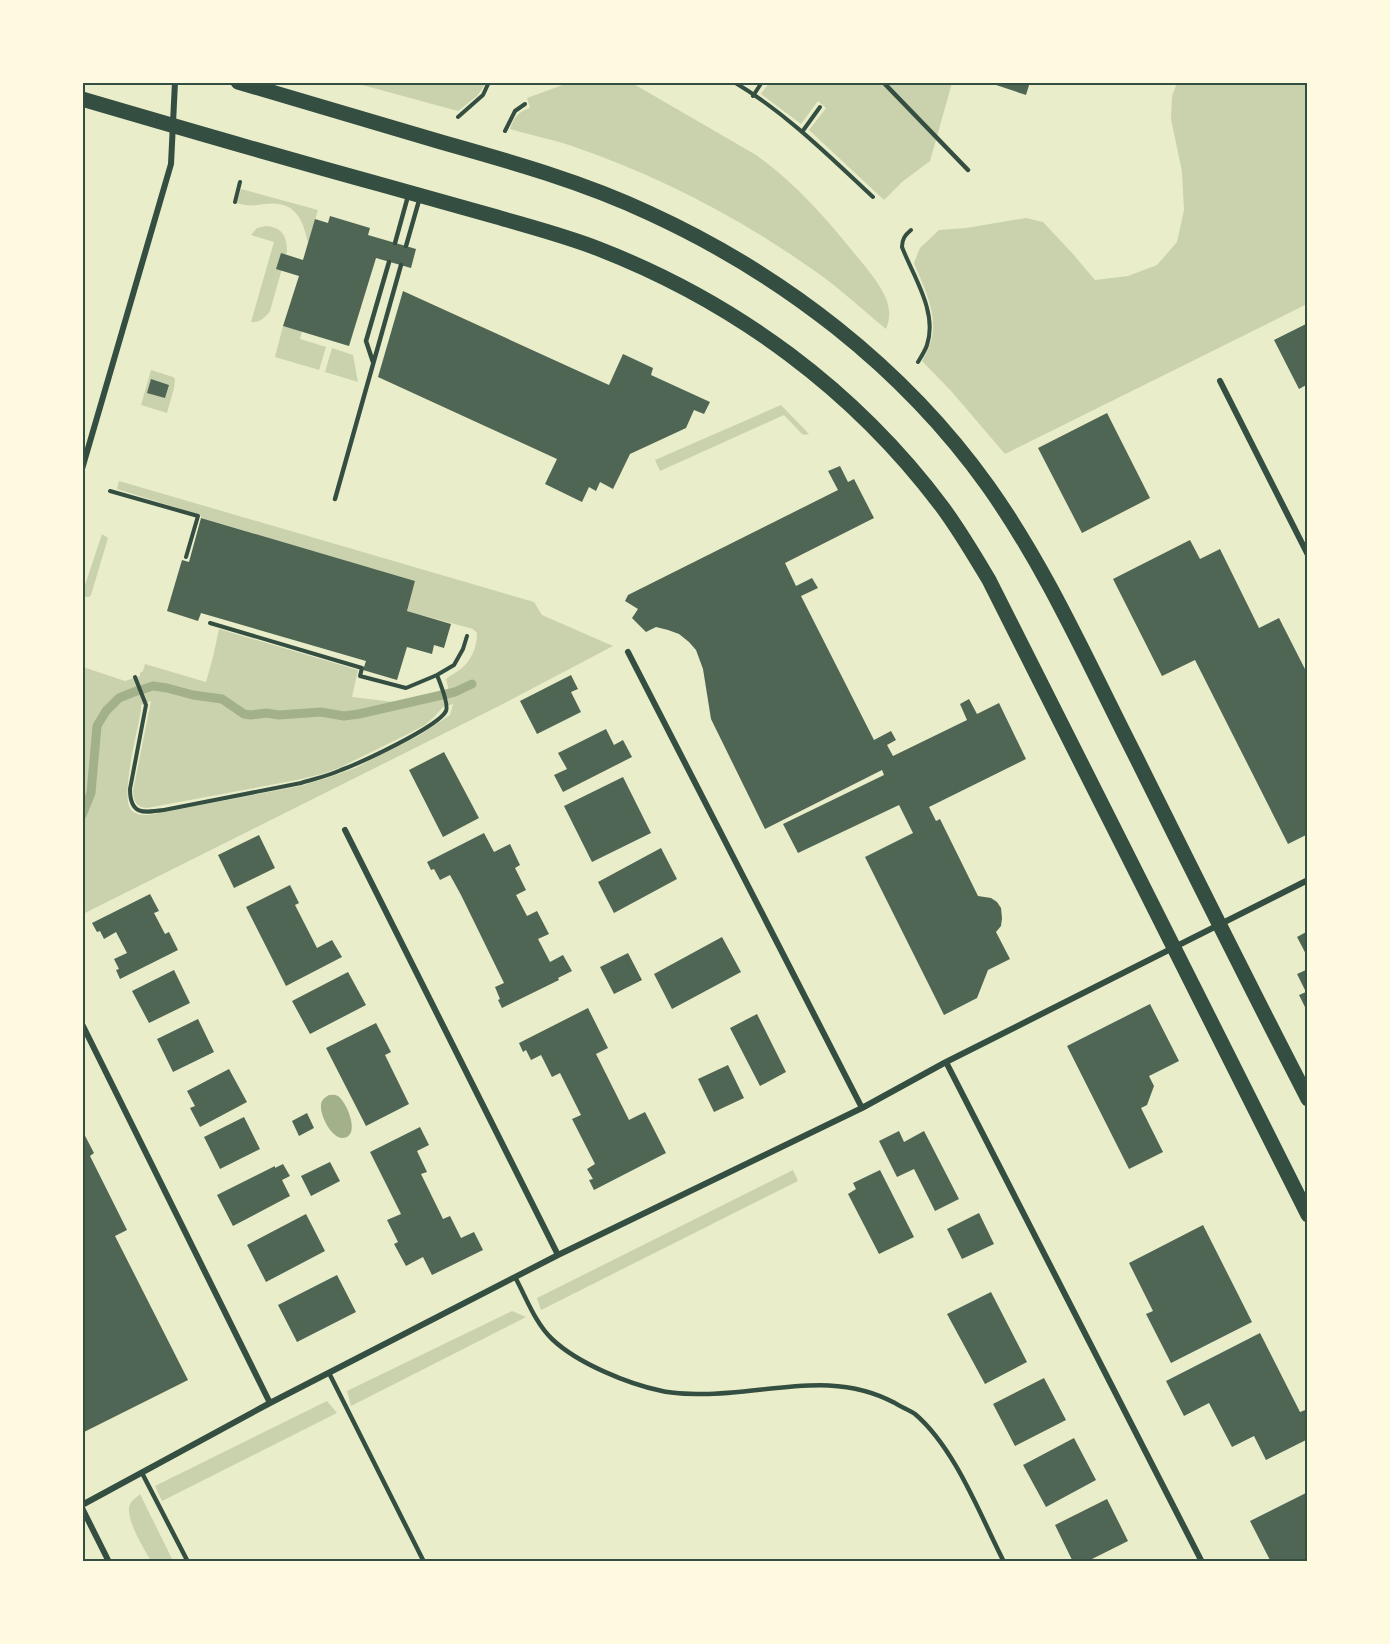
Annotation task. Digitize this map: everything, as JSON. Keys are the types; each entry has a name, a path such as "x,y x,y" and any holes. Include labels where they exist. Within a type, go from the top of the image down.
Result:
{"main road":[{"path":"238,82 535,170 652,214 722,250 760,273 827,320 893,376 961,451 1017,530 1071,628 1308,1099"},
{"path":"82,99 577,241 628,261 682,286 760,332 810,370 861,415 892,447 943,508 974,555 1007,614 1308,1215"}],"street":[{"path":"82,469 171,164 175,82"},
{"path":"1220,381 1308,555"},
{"path":"628,652 862,1108"},
{"path":"345,830 558,1255"},
{"path":"109,1562 82,1507 270,1403 558,1255 862,1108 946,1062 1308,880"},
{"path":"82,1024 270,1403"},
{"path":"946,1062 1202,1562"}],"lane":[{"path":"883,82 968,170"},
{"path":"395,243 415,194"},
{"path":"406,246 415,194"},
{"path":"374,362 366,341 389,262"},
{"path":"335,499 401,265"},
{"path":"515,1277 539,1323 552,1339 584,1362 621,1378 663,1392 704,1394 837,1384 862,1389 914,1413 938,1438 961,1475 1004,1562"},
{"path":"328,1373 424,1562"},
{"path":"142,1473 188,1562"}],"path":[{"path":"459,117 483,95 489,82"},
{"path":"734,82 802,132 873,197"},
{"path":"753,96 762,82"},
{"path":"505,131 515,111 525,104"},
{"path":"802,132 820,107"},
{"path":"235,202 240,182"},
{"path":"910,230 902,241 902,247 921,290 928,322 927,346 918,362"},
{"path":"110,490 198,516 186,556"},
{"path":"210,623 362,668 360,676 406,688 438,675 454,665 459,658 466,636"},
{"path":"135,677 146,705 130,798 133,806 145,812 301,783 357,764 421,731 445,714 447,707 438,675"}],"shaded area":[{"path":"355,83 486,83 477,96 458,111"},
{"path":"568,83 632,83 770,165 820,213 874,278 889,307 886,329 837,287 790,254 700,201 605,158 510,129 517,116 530,108 527,98"},
{"path":"769,83 952,83 930,161 902,182 884,200 809,130 826,108 818,101 801,124 761,94"},
{"path":"1177,83 1307,83 1307,304 1005,454 922,361 933,334 933,323 930,303 914,263 920,248 939,230 1026,218 1043,222 1095,280 1128,276 1157,265 1177,242 1184,210 1182,172 1171,119 1172,96"},
{"path":"241,189 318,210 308,243 300,219 290,208 275,204 237,203"},
{"path":"266,226 280,230 286,241 287,251 270,311 262,320 251,322 274,242 251,235 257,228"},
{"path":"283,326 302,331 300,339 326,347 319,370 275,357"},
{"path":"332,348 353,355 358,382 325,372"},
{"path":"151,370 175,379 167,413 141,405"},
{"path":"781,405 809,434 801,433 784,415 660,471 655,460"},
{"path":"119,481 534,602 542,615 613,646 499,706 83,914 83,667 125,681 140,676 145,664 206,682 219,629 358,670 352,697 394,702 449,690 446,679 466,663 477,639 477,633 473,629 407,611 415,581 202,518 200,515 117,489","holes":["151,701 133,791 136,803 147,808 322,774 339,768 425,725 443,707 453,704 450,715 418,736 355,768 300,786 144,815 131,810 128,803 128,791 141,705"]},
{"path":"102,534 108,538 91,595 83,597 83,591"},
{"path":"329,1095 338,1096 348,1110 352,1129 347,1137 337,1137 325,1122 321,1104 323,1099"},
{"path":"793,1170 798,1181 541,1310 537,1298"},
{"path":"512,1311 526,1317 351,1406 347,1391"},
{"path":"327,1401 337,1413 162,1501 155,1486"},
{"path":"140,1494 173,1561 151,1561 136,1533 129,1510 130,1504"}],"building":[{"path":"987,82 1030,82 1026,95"},
{"path":"330,216 370,228 368,235 416,249 411,268 376,258 349,346 283,326 299,276 276,269 281,253 303,260 315,219 328,223"},
{"path":"403,291 609,385 623,354 653,368 651,375 710,402 704,414 694,410 686,428 630,454 613,489 600,482 596,491 589,487 582,502 545,484 557,459 378,377"},
{"path":"1308,323 1308,384 1299,389 1274,340"},
{"path":"151,379 169,385 165,398 147,393"},
{"path":"1107,413 1150,498 1082,533 1038,448"},
{"path":"840,466 848,482 854,479 874,518 785,563 796,586 812,578 818,588 801,596 874,740 891,731 896,740 887,745 893,756 967,720 960,704 969,699 977,714 999,703 1026,759 929,807 936,821 940,819 978,896 991,898 1001,908 1001,926 996,932 1010,959 988,970 977,998 944,1015 865,857 913,833 899,805 798,853 783,824 884,775 882,770 765,829 711,719 703,669 696,650 679,634 668,630 656,627 646,632 632,618 638,609 625,601 628,595 838,490 828,471"},
{"path":"201,518 415,581 407,611 451,624 444,648 434,645 432,654 407,647 397,680 363,670 366,661 201,613 198,621 167,611 182,560 189,562"},
{"path":"1190,540 1200,559 1220,549 1259,628 1279,618 1308,675 1308,834 1288,844 1195,660 1162,676 1113,579"},
{"path":"571,675 578,689 571,692 581,712 537,734 520,701"},
{"path":"606,729 614,745 623,740 632,757 563,792 554,775 567,769 558,753"},
{"path":"444,752 479,818 443,837 409,770"},
{"path":"623,777 651,833 592,862 564,806"},
{"path":"484,833 494,852 510,844 520,865 515,868 526,890 516,895 527,916 537,911 549,934 538,939 550,962 563,955 572,971 558,978 559,980 502,1008 495,987 504,983 461,895 450,875 440,880 427,862"},
{"path":"259,835 275,868 234,888 218,855"},
{"path":"661,848 677,879 614,913 598,882"},
{"path":"290,885 299,903 295,905 317,948 332,940 342,957 286,986 246,907"},
{"path":"150,894 159,911 154,913 165,934 169,932 178,950 120,979 116,970 119,969 114,959 127,953 116,932 104,939 92,923"},
{"path":"1308,931 1308,958 1297,937"},
{"path":"722,937 741,972 672,1009 654,974"},
{"path":"628,953 642,980 614,994 600,967"},
{"path":"1308,969 1308,1013 1299,995 1306,992 1297,974"},
{"path":"174,970 190,1003 149,1023 132,991"},
{"path":"348,972 366,1005 310,1034 292,1001"},
{"path":"1150,1004 1179,1061 1149,1076 1154,1086 1147,1105 1141,1108 1163,1152 1129,1169 1067,1046"},
{"path":"588,1008 608,1048 596,1054 629,1120 645,1112 666,1153 594,1190 589,1180 593,1179 587,1169 595,1164 572,1119 581,1115 560,1073 552,1077 541,1055 531,1060 526,1050 523,1052 519,1043"},
{"path":"757,1014 786,1072 760,1086 730,1028"},
{"path":"198,1019 214,1052 173,1072 157,1039"},
{"path":"376,1023 391,1052 385,1055 409,1104 366,1126 326,1048"},
{"path":"728,1065 744,1098 714,1112 698,1079"},
{"path":"229,1069 247,1102 200,1127 190,1108 195,1106 187,1091"},
{"path":"307,1113 314,1128 299,1136 292,1121"},
{"path":"244,1117 260,1149 220,1169 204,1137"},
{"path":"420,1127 429,1145 417,1151 427,1172 421,1174 443,1219 450,1216 461,1238 474,1232 483,1250 432,1275 423,1257 406,1266 394,1244 398,1242 387,1220 401,1214 370,1152"},
{"path":"82,1130 94,1153 90,1156 127,1230 115,1236 188,1380 82,1433"},
{"path":"899,1131 904,1142 924,1131 959,1199 935,1211 914,1169 897,1177 879,1141"},
{"path":"330,1162 340,1181 311,1196 301,1176"},
{"path":"283,1164 290,1176 282,1180 290,1196 233,1226 217,1195"},
{"path":"880,1170 914,1237 879,1254 848,1194 856,1189 853,1183"},
{"path":"979,1213 994,1244 962,1259 947,1229"},
{"path":"306,1214 325,1251 266,1282 247,1245"},
{"path":"1203,1225 1252,1322 1171,1363 1146,1314 1153,1311 1129,1263"},
{"path":"337,1275 356,1312 297,1342 278,1305"},
{"path":"991,1292 1027,1362 985,1384 947,1314"},
{"path":"1260,1333 1300,1412 1308,1409 1308,1439 1266,1460 1254,1436 1232,1447 1209,1403 1184,1416 1166,1381"},
{"path":"1044,1378 1066,1420 1015,1446 993,1404"},
{"path":"1074,1438 1096,1480 1046,1507 1023,1465"},
{"path":"1308,1492 1308,1562 1271,1562 1250,1521"},
{"path":"1107,1499 1128,1541 1086,1562 1073,1562 1055,1525"}],"waterway":[{"path":"82,815 91,793 97,726 106,711 119,698 134,692 153,686 167,688 222,699 244,714 251,715 321,712 344,716 455,692 472,684"}]}
